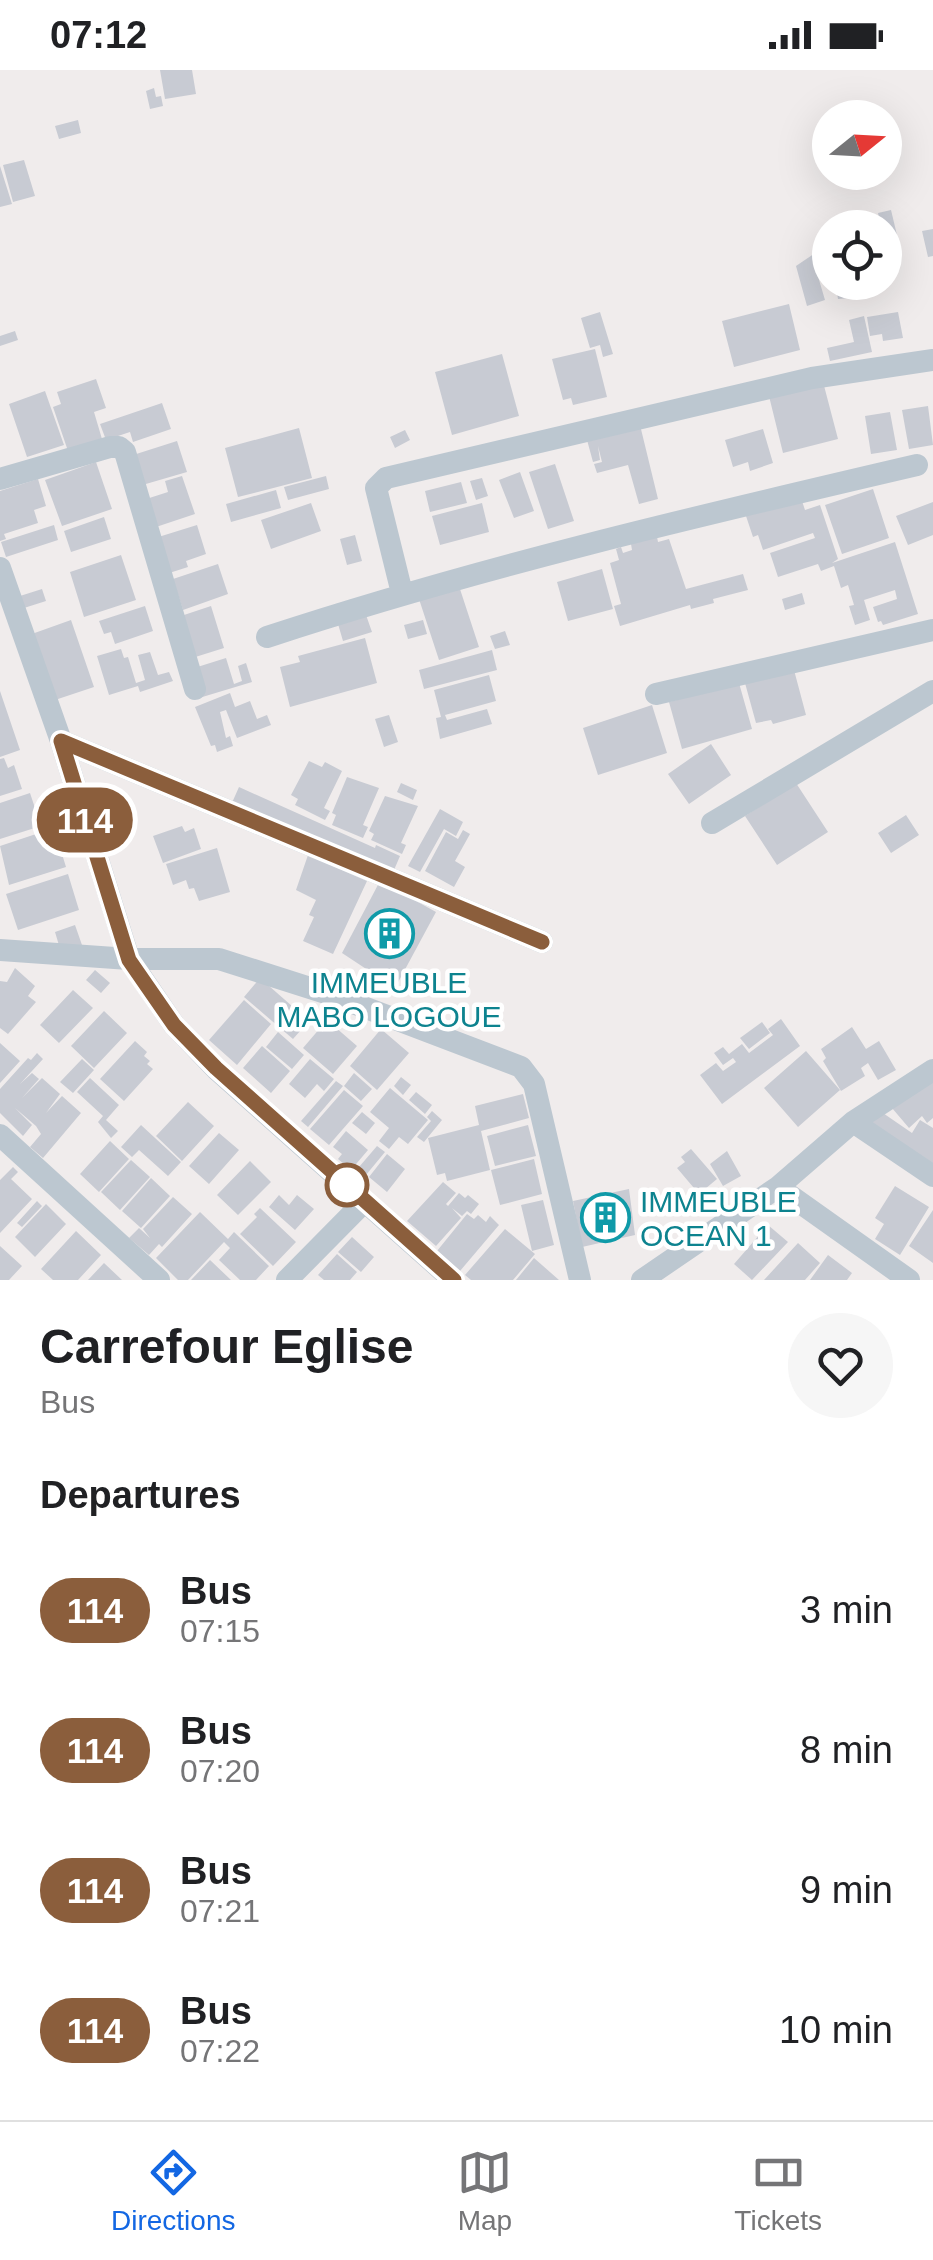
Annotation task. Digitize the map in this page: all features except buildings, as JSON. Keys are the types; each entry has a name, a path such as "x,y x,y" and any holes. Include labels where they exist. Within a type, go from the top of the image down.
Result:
{"street":[{"path":"402,592 378,506 376,488 386,478 812,378 933,360"},
{"path":"0,480 110,447 119,446 125,452 194,689"},
{"path":"267,637 402,592 683,519 917,466"},
{"path":"0,568 61,741 129,960 174,1025 206,1058 454,1280"},
{"path":"656,694 933,630"},
{"path":"712,822 933,690"},
{"path":"61,741 542,942"},
{"path":"0,950 129,960 219,959 332,995 521,1067 534,1084 580,1280"},
{"path":"642,1280 778,1187 853,1122 933,1070"},
{"path":"853,1122 933,1176"},
{"path":"0,1135 159,1280"},
{"path":"778,1187 909,1280"},
{"path":"287,1280 365,1202"}],"bus line":[{"name":"114","path":"454,1280 216,1068 174,1025 129,960 61,741 542,942"}],"place":[{"name":"IMMEUBLE MABO LOGOUE","path":"389,933"},
{"name":"IMMEUBLE OCEAN 1","path":"605,1218"}]}
